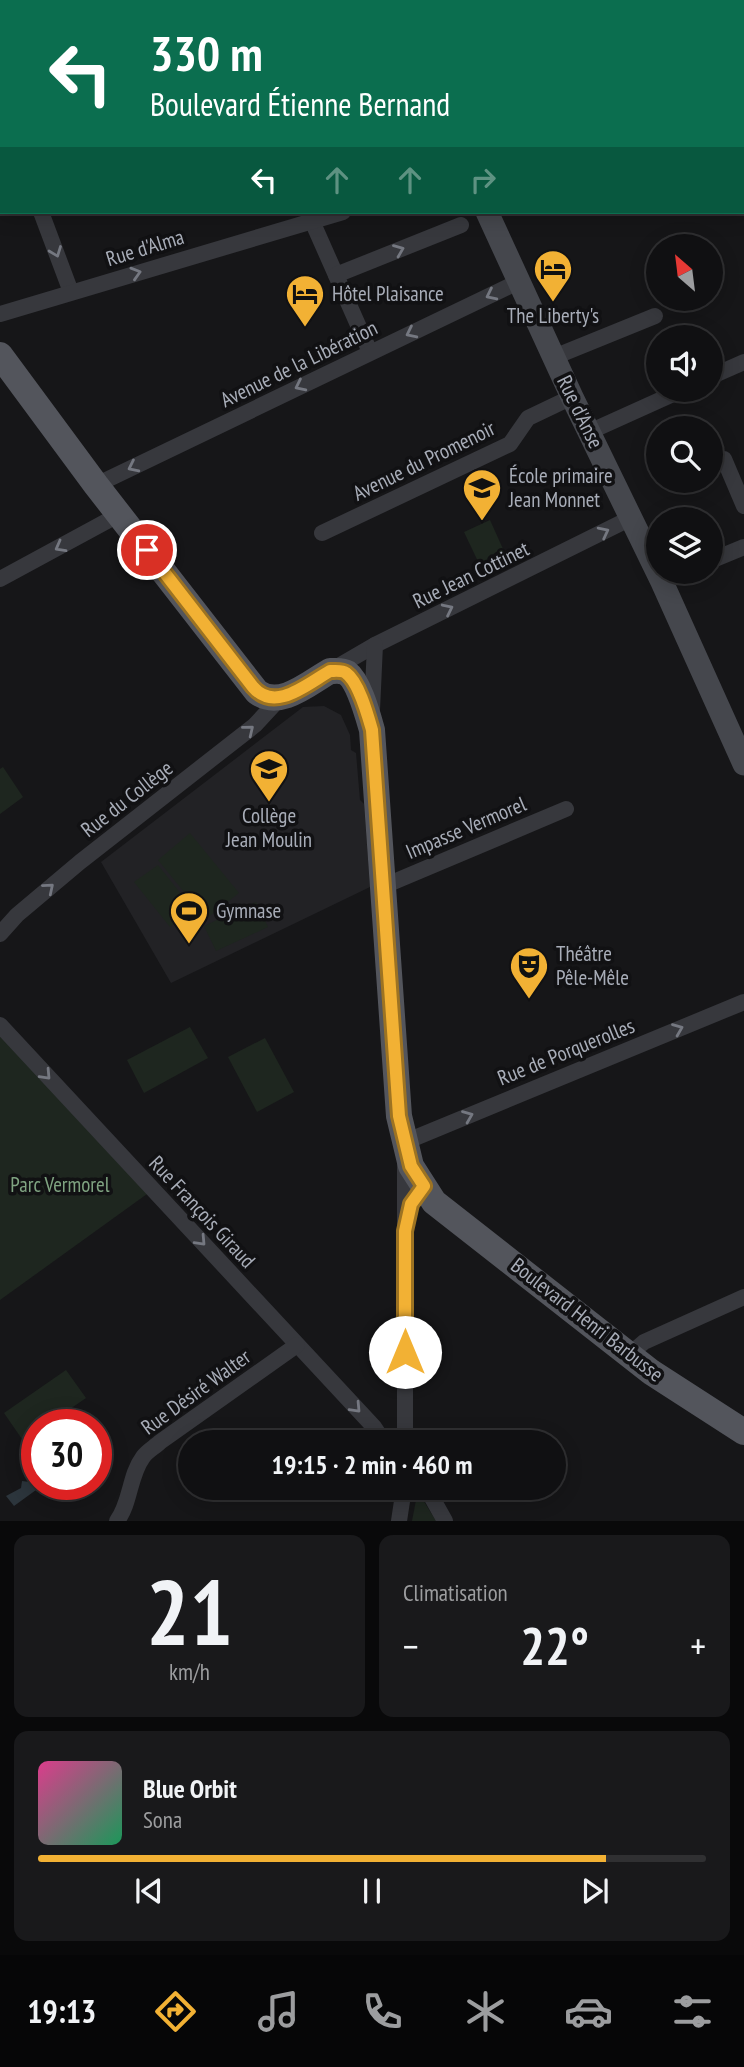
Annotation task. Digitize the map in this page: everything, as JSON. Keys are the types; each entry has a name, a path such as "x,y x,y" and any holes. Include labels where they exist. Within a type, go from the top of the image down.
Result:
{"main road":[{"name":"Rue d'Anse","path":"488,214 572,397 646,548"},
{"path":"0,355 96,485 257,692 270,699 280,698 330,671 346,672 355,684 372,730 399,1116 411,1166 429,1194"},
{"name":"Rue d'Anse","path":"663,584 744,764"},
{"name":"Boulevard Henri Barbusse","path":"429,1194 629,1355 744,1432"}],"street":[{"path":"42,214 71,292"},
{"name":"Rue d'Alma","path":"0,313 336,214"},
{"path":"312,221 370,352"},
{"path":"336,275 461,225"},
{"name":"Avenue de la Libération","path":"96,485 520,281"},
{"path":"554,357 655,316"},
{"path":"723,371 744,362"},
{"name":"Avenue du Promenoir","path":"322,533 510,444 528,418 572,397"},
{"path":"589,432 655,402"},
{"path":"724,459 744,506"},
{"path":"0,579 120,514"},
{"name":"Rue Jean Cottinet","path":"330,671 375,645 632,518"},
{"path":"723,556 744,547"},
{"path":"372,730 375,645"},
{"name":"Rue du Collège","path":"0,934 17,915 80,862 255,725 280,698"},
{"name":"Impasse Vermorel","path":"384,886 566,808"},
{"name":"Rue de Porquerolles","path":"405,1142 744,1002"},
{"name":"Rue François Giraud","path":"0,1025 376,1430"},
{"path":"405,1142 405,1430"},
{"path":"405,1231 413,1213 429,1194"},
{"path":"629,1355 644,1342 744,1297"},
{"name":"Rue Désiré Walter","path":"117,1521 125,1510 135,1474 143,1457 160,1442 297,1345"},
{"name":"Rue François Giraud","path":"374,1427 378,1430"},
{"path":"399,1521 402,1500"},
{"path":"432,1500 445,1521"}],"shaded area":[{"path":"324,706 341,715 350,735 351,750 356,753 360,800 364,804 370,887 171,983 101,862 303,707"},
{"path":"21,1488 22,1500 14,1506 6,1496"}],"green space":[{"path":"490,520 508,560 483,572 464,532"},
{"path":"3,767 23,797 0,814 0,769"},
{"path":"190,833 239,893 206,919 158,860"},
{"path":"158,865 193,909 170,927 134,882"},
{"path":"256,902 268,927 216,951 204,926"},
{"path":"190,1027 208,1058 144,1093 127,1060"},
{"name":"Parc Vermorel","path":"0,1035 147,1194 0,1300"},
{"path":"265,1038 294,1092 257,1112 228,1057"},
{"path":"66,1370 86,1398 70,1409 21,1409 21,1438 4,1413"},
{"path":"416,1500 423,1500 436,1521 412,1521"}],"place":[{"name":"The Liberty's","path":"553,303"},
{"name":"Hôtel Plaisance","path":"305,328"},
{"name":"École primaire Jean Monnet","path":"482,522"},
{"name":"Collège Jean Moulin","path":"269,803"},
{"name":"Gymnase","path":"189,945"},
{"name":"Théâtre Pêle-Mêle","path":"529,1000"}],"route":[{"path":"147,550 257,692 270,699 280,698 330,671 339,670 346,672 351,678 366,710 372,730 399,1116 411,1166 424,1186 411,1204 405,1231 405,1352"}]}
